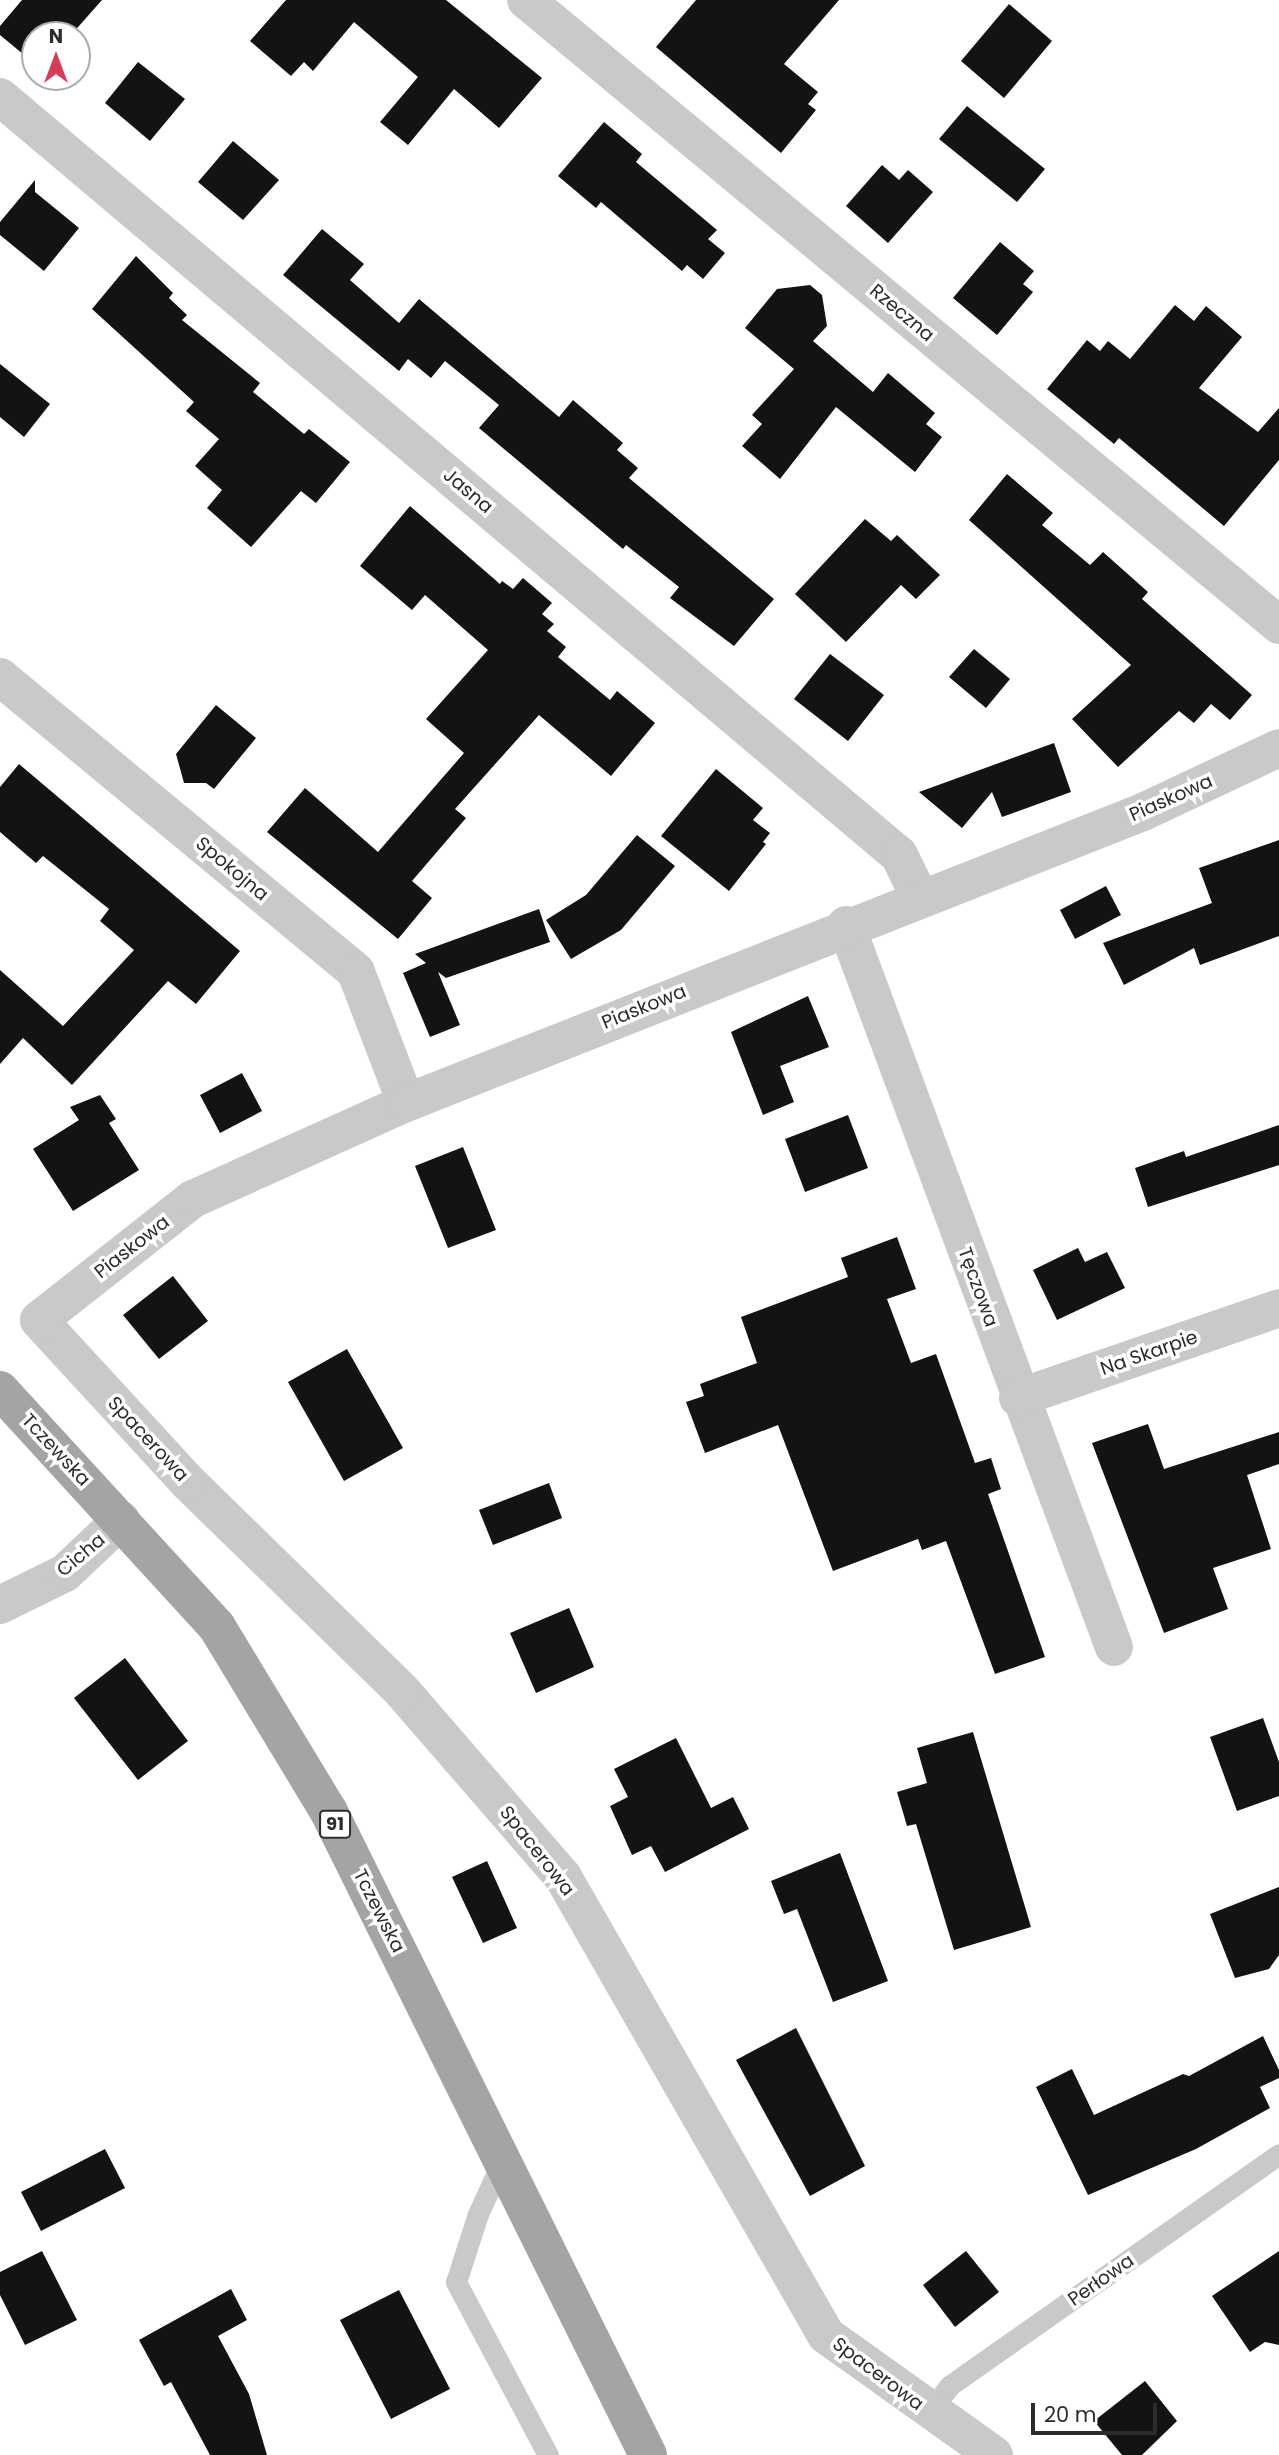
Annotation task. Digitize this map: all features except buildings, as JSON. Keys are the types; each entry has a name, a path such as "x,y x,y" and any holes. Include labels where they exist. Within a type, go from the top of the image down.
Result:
{"main road":[{"name":"Tczewska","path":"0,1390 218,1627 300,1765 503,2157 648,2455"}],"street":[{"name":"Rzeczna","path":"526,0 1279,625"},
{"name":"Jasna","path":"0,97 900,855 920,898"},
{"name":"Spokojna","path":"0,677 356,972 406,1103"},
{"name":"Piaskowa","path":"38,1320 193,1199 406,1103 846,925 1143,812 1279,748"},
{"name":"Tęczowa","path":"846,925 1018,1398 1114,1647"},
{"name":"Na Skarpie","path":"1018,1398 1279,1307"},
{"name":"Spacerowa","path":"38,1320 186,1480 402,1691 563,1877 826,2335 929,2412 994,2455"},
{"name":"Cicha","path":"0,1605 65,1573 121,1520"}],"lane":[{"name":"Perłowa","path":"929,2412 949,2386 1279,2154"},
{"path":"503,2157 478,2214 456,2282 548,2455"}]}
